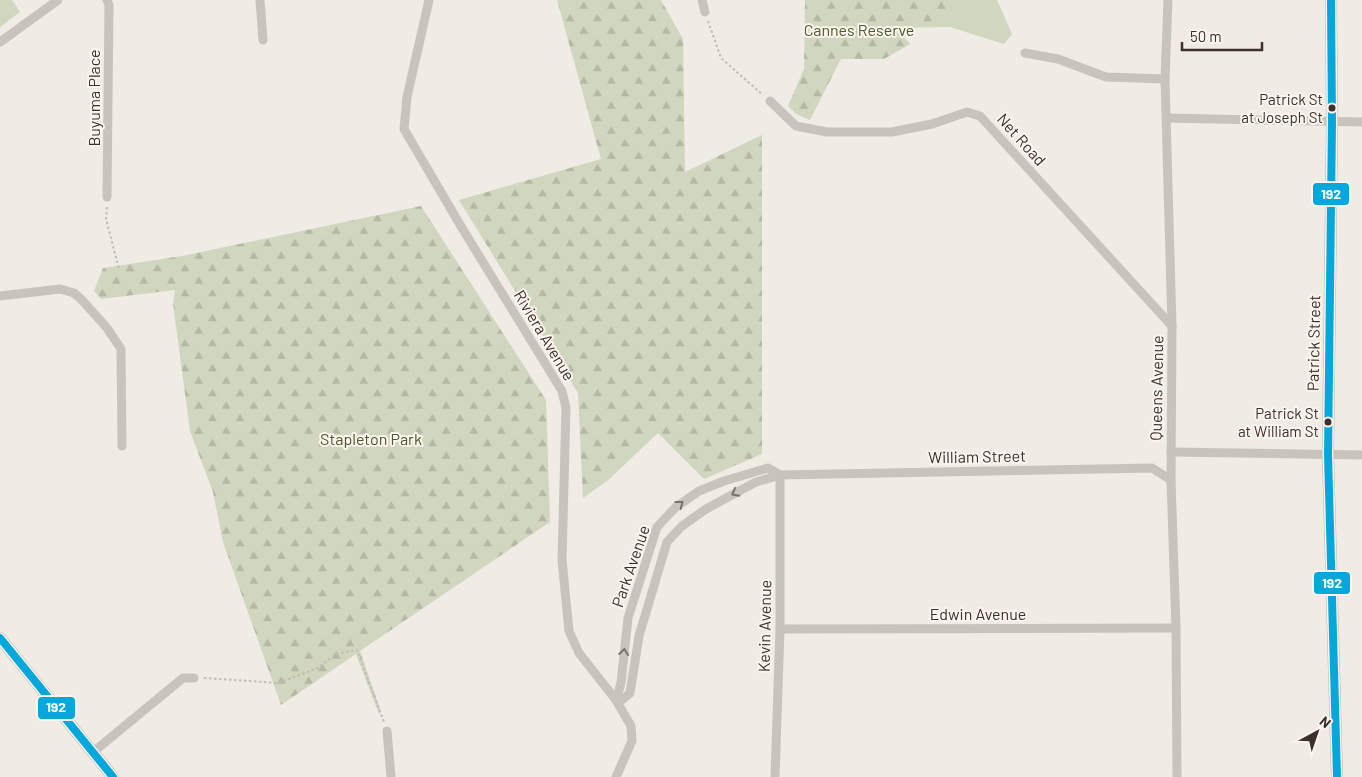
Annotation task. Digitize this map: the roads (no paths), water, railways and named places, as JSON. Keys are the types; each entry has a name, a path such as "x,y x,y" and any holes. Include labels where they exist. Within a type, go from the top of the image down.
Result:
{"street":[{"path":"0,42 58,0"},
{"name":"Buyuma Place","path":"107,0 109,5 107,197"},
{"path":"260,0 263,40"},
{"name":"Riviera Avenue","path":"429,0 407,97 404,129 462,228 562,390 566,408 562,560 569,630 579,653 616,700"},
{"path":"702,0 705,12"},
{"name":"Queens Avenue","path":"1168,0 1165,79 1172,326 1171,480 1176,628 1177,777"},
{"name":"Patrick Street","path":"1332,0 1328,455 1337,777"},
{"path":"1024,53 1058,59 1106,77 1165,79"},
{"name":"Net Road","path":"770,101 796,126 827,132 892,132 932,124 967,112 980,116 1172,326"},
{"path":"1167,118 1362,122"},
{"path":"0,296 60,289 68,290 81,299 107,328 121,349 122,446"},
{"path":"1171,452 1362,455"},
{"name":"Park Avenue","path":"616,700 621,684 628,618 657,527 676,507 699,491 724,481 768,468 780,475"},
{"name":"William Street","path":"780,475 1152,468 1171,480"},
{"name":"Park Avenue","path":"616,700 630,693 639,636 667,542 682,526 706,509 756,482 780,475"},
{"name":"Kevin Avenue","path":"775,777 780,629 780,475"},
{"name":"Edwin Avenue","path":"780,629 1176,628"},
{"path":"0,638 113,777"},
{"path":"92,753 183,678 194,678"},
{"path":"616,700 631,726 632,742 616,777"},
{"path":"387,731 391,777"}],"place":[{"name":"Patrick St at Joseph St","path":"1332,108"},
{"name":"Patrick St at William St","path":"1328,422"}],"park label":[{"name":"Cannes Reserve","path":"859,29"},
{"name":"Stapleton Park","path":"371,438"}]}
